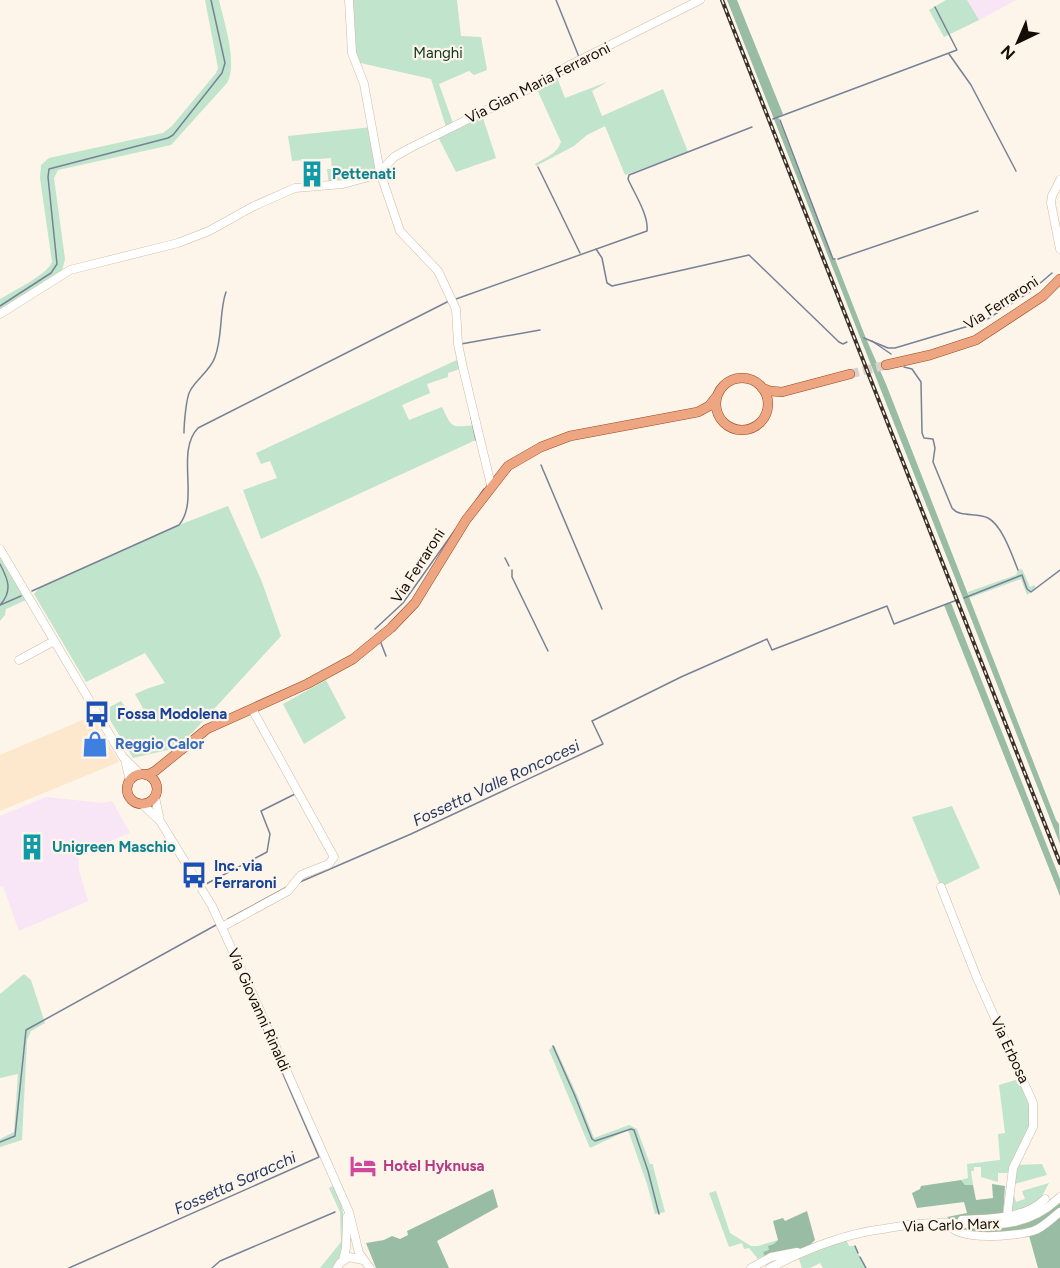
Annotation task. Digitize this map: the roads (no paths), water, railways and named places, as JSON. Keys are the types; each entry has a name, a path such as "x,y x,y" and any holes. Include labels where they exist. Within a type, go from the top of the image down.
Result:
{"main road":[{"name":"Via Ferraroni","path":"886,365 930,355 976,340 1042,296 1060,279"},
{"path":"782,392 768,406 759,423 747,430 737,430 728,426 718,416 716,397 724,385 736,378 750,380 770,392 782,392 850,374"},
{"path":"762,388 768,406"},
{"name":"Via Ferraroni","path":"143,775 165,764 207,729 307,684 353,659 400,619 415,603 453,539 507,466 541,447 570,436 698,412 709,406 716,397"},
{"name":"Via Ferraroni","path":"698,412 718,416"},
{"name":"Via Ferraroni","path":"156,785 165,764"},
{"path":"143,775 153,779 156,785 154,797 142,804 130,796 128,787 130,781 143,775"}],"street":[{"path":"349,0 352,53 364,84 381,172 401,233 435,267 457,312 458,344 478,439 491,485"},
{"name":"Via Gian Maria Ferraroni","path":"0,314 70,270 178,243 209,231 254,206 296,188 350,183 381,172 394,157 410,147 531,88 570,65 700,0"},
{"path":"1060,180 1051,201 1060,249"},
{"path":"0,549 123,757 129,771 130,781"},
{"path":"19,660 54,641"},
{"path":"222,927 291,889 304,874 329,864 334,855 252,709"},
{"path":"123,757 143,775"},
{"name":"Via Giovanni Rinaldi","path":"154,797 160,821"},
{"name":"Via Giovanni Rinaldi","path":"142,804 160,821 198,882 222,927 350,1215 359,1253 370,1268"},
{"name":"Via Erbosa","path":"941,887 977,978 1029,1091 1034,1107 1033,1129 1013,1167 1006,1216"},
{"name":"Via Carlo Marx","path":"770,1268 802,1251 847,1236 880,1229 932,1223 994,1225 1014,1223 1038,1214 1060,1197"},
{"path":"1045,1199 1032,1208 1006,1216 949,1224 952,1230 967,1234 1016,1235 1036,1230 1060,1212"},
{"name":"Via Giovanni Rinaldi","path":"338,1265 345,1250 347,1223 345,1206"},
{"path":"345,1250 357,1243"},
{"path":"751,1268 771,1257 802,1251"},
{"name":"Via Giovanni Rinaldi","path":"338,1265 354,1257 365,1261"}],"waterway":[{"path":"0,306 51,273 57,264 49,169 168,138 173,135 222,73 225,63 211,0"},
{"path":"556,0 579,57"},
{"path":"773,119 957,50 935,7"},
{"path":"949,54 971,85 1016,171"},
{"path":"780,120 833,259 835,259"},
{"path":"456,299 647,231 646,218 628,179 629,175 752,127"},
{"path":"538,167 580,253"},
{"path":"838,259 978,211"},
{"path":"596,249 602,258 607,283 612,286 749,255 839,342 843,344 847,342"},
{"path":"986,320 1031,291 1052,273"},
{"path":"184,433 189,394 213,362 217,349 226,292"},
{"path":"32,591 179,525 188,503 188,450 191,438 198,428 449,301"},
{"path":"864,338 888,348 895,348 982,322"},
{"path":"461,344 540,330"},
{"path":"872,341 891,354"},
{"path":"904,367 912,369 921,382 922,433 924,438 933,439 935,448 933,462 952,508 959,513 984,516 993,522 1006,541 1018,570"},
{"path":"471,417 476,440"},
{"path":"541,465 602,609"},
{"path":"475,502 484,489"},
{"path":"375,629 403,603 455,530"},
{"path":"505,558 509,566"},
{"path":"0,564 8,585 7,595 0,605"},
{"path":"512,570 512,577 548,651"},
{"name":"Fossetta Valle Roncocesi","path":"964,598 1022,575 1027,589 1031,592 1060,570"},
{"path":"0,605 21,596"},
{"name":"Fossetta Valle Roncocesi","path":"300,882 411,834 603,744 592,721 681,677 767,639 772,650 887,606 894,624 957,600"},
{"path":"381,643 386,656"},
{"path":"206,884 267,852 270,834 261,811 295,794"},
{"name":"Fossetta Valle Roncocesi","path":"228,919 287,887"},
{"name":"Fossetta Valle Roncocesi","path":"0,1142 15,1136 26,1030 216,925"},
{"name":"Fossetta Saracchi","path":"69,1268 319,1157 237,968"},
{"path":"553,1046 592,1139 595,1141 634,1130 659,1214"},
{"path":"212,1268 220,1261 335,1212"},
{"path":"855,1246 858,1253"},
{"path":"860,1257 866,1268"}],"tunnel":[{"path":"850,374 886,365"}],"railway":[{"path":"722,0 1060,863"}],"place":[{"name":"Pettenati","path":"312,174"},
{"name":"Fossa Modolena","path":"97,714"},
{"name":"Reggio Calor","path":"95,744"},
{"name":"Unigreen Maschio","path":"32,847"},
{"name":"Inc. via Ferraroni","path":"194,875"},
{"name":"Hotel Hyknusa","path":"363,1166"}],"park label":[{"name":"Manghi","path":"438,53"}]}
